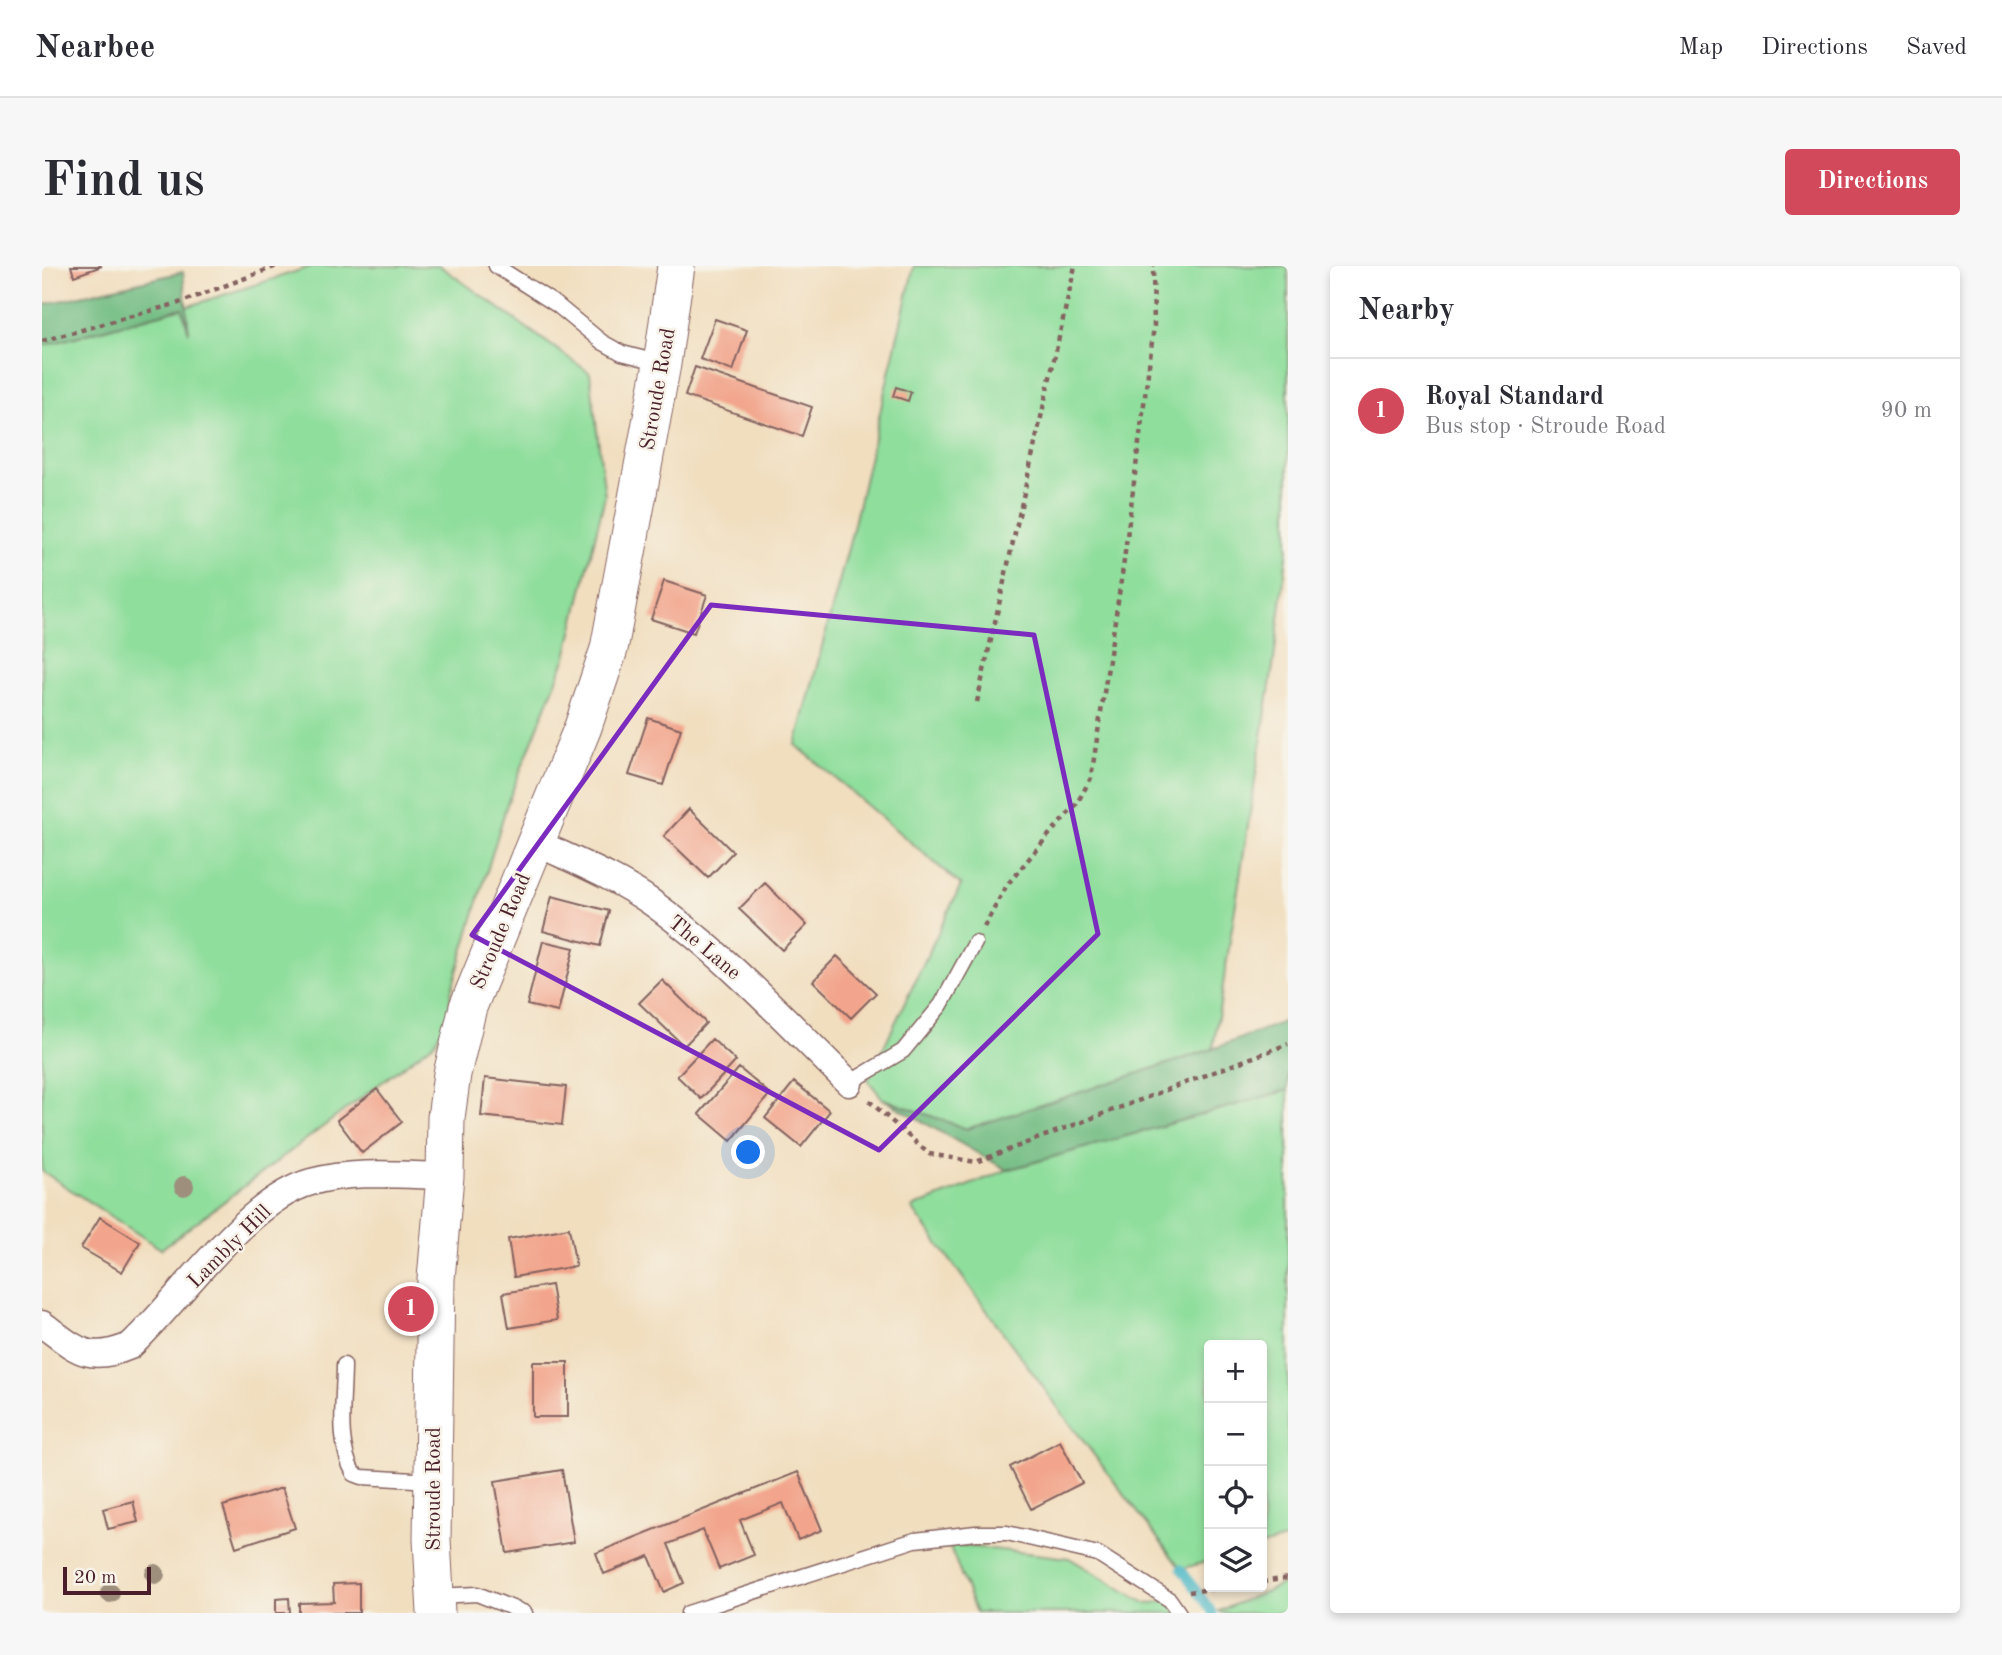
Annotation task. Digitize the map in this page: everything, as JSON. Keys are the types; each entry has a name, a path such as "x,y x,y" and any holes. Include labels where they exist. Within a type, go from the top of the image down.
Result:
{"street":[{"name":"Stroude Road","path":"436,1605 432,1481 436,1279 449,1096 468,1007 583,727 609,649 662,364 676,266"},
{"name":"The Lane","path":"537,842 650,901 757,992 849,1083"},
{"name":"Lambly Hill","path":"42,1324 75,1348 91,1355 110,1355 130,1346 238,1230 284,1194 313,1181 346,1177 445,1175"}],"lane":[{"path":"496,266 557,305 601,342 622,353 662,364"},
{"path":"849,1083 903,1051 941,1005 975,943"},
{"path":"344,1365 343,1440 354,1474 432,1481"},
{"path":"688,1613 915,1540 976,1533 1007,1533 1098,1554 1170,1600 1179,1613"},
{"path":"436,1605 477,1594 526,1613"}],"path":[{"path":"42,341 179,303 277,266"},
{"path":"977,702 1075,266"},
{"path":"975,943 1007,885 1076,805 1091,778 1123,568 1154,327 1153,266"},
{"path":"849,1083 929,1154 976,1162 1288,1044"},
{"path":"1267,1581 1288,1578"},
{"path":"1184,1592 1204,1590"}],"highlighted area":[{"path":"711,605 1034,635 1098,934 879,1150 472,935"}],"green space":[{"path":"313,266 440,266 590,373 605,496 566,657 507,804 451,992 448,1019 435,1042 161,1249 42,1171 42,346 183,308"},
{"path":"914,266 1288,266 1288,547 1274,660 1213,1049 967,1129 883,1099 868,1080 961,885 796,745 851,537"},
{"path":"183,272 189,333 182,308 42,346 42,305"},
{"path":"1288,1020 1288,1090 1007,1170 883,1099 967,1129 1213,1049"},
{"path":"1288,1090 1288,1538 1267,1544 1267,1340 1204,1340 1204,1562 1181,1569 1062,1413 912,1208 1007,1170"},
{"path":"949,1544 1069,1558 1147,1604 1170,1600 1179,1613 976,1613"},
{"path":"1288,1582 1288,1613 1219,1611 1267,1592"}],"building":[{"path":"71,266 102,266 74,276"},
{"path":"715,319 747,330 733,371 700,359"},
{"path":"695,367 812,407 802,436 685,396"},
{"path":"896,387 911,392 908,401 893,396"},
{"path":"664,581 707,595 694,633 651,619"},
{"path":"648,718 681,729 663,785 629,775"},
{"path":"689,809 733,852 708,878 664,836"},
{"path":"765,883 807,925 782,950 739,909"},
{"path":"552,896 609,911 600,946 543,931"},
{"path":"543,941 574,948 558,1012 527,1005"},
{"path":"837,956 876,993 851,1018 813,981"},
{"path":"662,980 706,1023 684,1046 639,1003"},
{"path":"712,1039 736,1061 701,1099 677,1076"},
{"path":"739,1068 770,1094 731,1141 699,1114"},
{"path":"485,1078 566,1087 562,1125 481,1116"},
{"path":"794,1082 830,1111 801,1147 765,1118"},
{"path":"377,1089 402,1122 362,1153 337,1120"},
{"path":"100,1217 140,1242 122,1272 81,1248"},
{"path":"569,1228 576,1266 514,1277 508,1239"},
{"path":"551,1285 557,1320 509,1328 503,1293"},
{"path":"533,1362 568,1362 568,1417 533,1417"},
{"path":"1060,1441 1082,1483 1031,1509 1010,1467"},
{"path":"562,1470 574,1542 507,1553 495,1481"},
{"path":"798,1472 822,1530 798,1540 783,1503 740,1520 754,1555 719,1569 703,1530 668,1544 684,1583 664,1592 649,1556 604,1574 596,1553"},
{"path":"282,1488 295,1528 236,1547 223,1506"},
{"path":"133,1501 138,1522 108,1529 103,1509"},
{"path":"359,1583 359,1613 299,1613 299,1603 334,1602 333,1584"},
{"path":"289,1598 290,1613 276,1613 276,1599"}],"waterway":[{"path":"1181,1569 1213,1613"}],"place":[{"name":"Royal Standard","path":"411,1309"}]}
